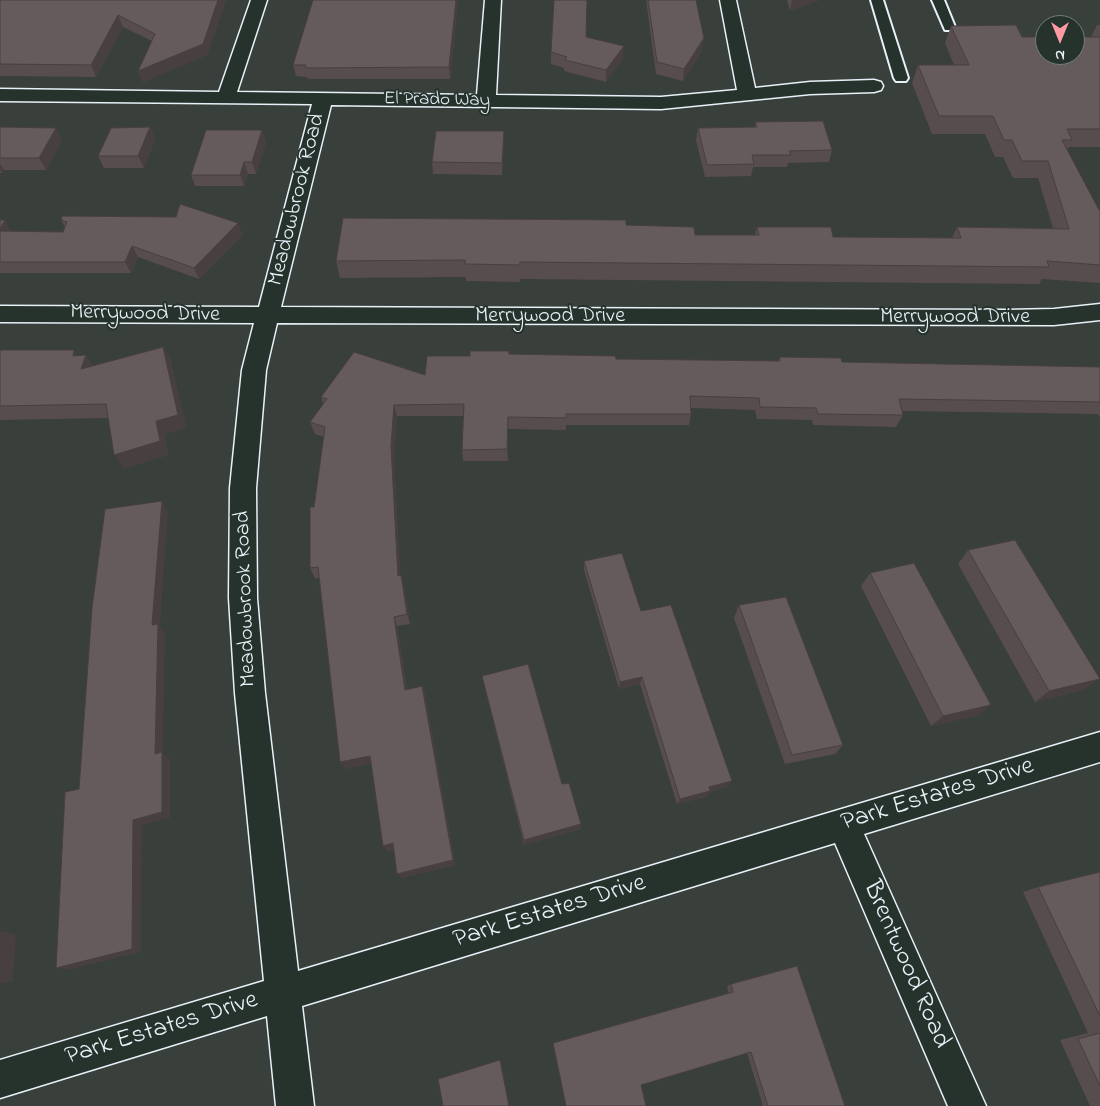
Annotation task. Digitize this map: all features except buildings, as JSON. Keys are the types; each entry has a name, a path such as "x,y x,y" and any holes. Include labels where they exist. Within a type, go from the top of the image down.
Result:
{"street":[{"path":"226,98 259,0"},
{"path":"486,101 493,0"},
{"path":"728,0 747,94"},
{"name":"El Prado Way","path":"0,95 661,103 810,88 874,86"},
{"name":"Meadowbrook Road","path":"295,1106 250,693 243,598 243,488 254,370 323,99"},
{"name":"Merrywood Drive","path":"0,314 268,317 1006,318 1054,317 1100,312"},
{"name":"Park Estates Drive","path":"0,1079 1100,747"},
{"name":"Brentwood Road","path":"843,824 967,1106"}],"lane":[{"path":"877,0 901,78"},
{"path":"938,0 949,27"}]}
